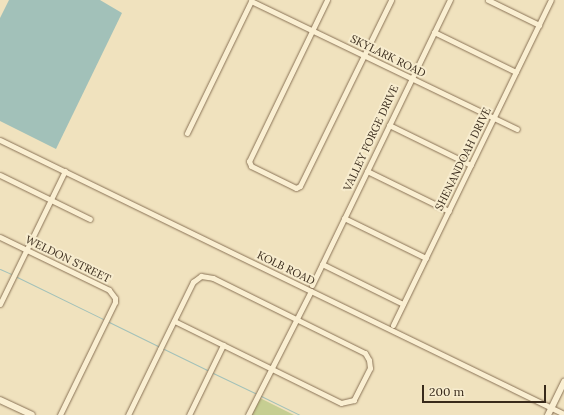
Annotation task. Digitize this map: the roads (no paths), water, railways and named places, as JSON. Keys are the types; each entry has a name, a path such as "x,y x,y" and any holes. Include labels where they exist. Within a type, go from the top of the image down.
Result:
{"street":[{"path":"327,0 249,161 251,166 294,187 300,186 391,0"},
{"name":"VALLEY FORGE DRIVE","path":"312,285 450,0"},
{"path":"488,0 539,25"},
{"name":"SHENANDOAH DRIVE","path":"393,325 550,0"},
{"name":"SKYLARK ROAD","path":"187,133 251,1 517,129"},
{"path":"434,32 516,72"},
{"path":"389,125 471,165"},
{"name":"KOLB ROAD","path":"0,140 564,414"},
{"path":"0,304 65,171"},
{"path":"367,171 449,211"},
{"path":"0,175 90,219"},
{"path":"344,218 426,258"},
{"name":"WELDON STREET","path":"0,237 109,290 115,298 115,302 60,415"},
{"path":"322,264 404,304"},
{"path":"128,415 193,282 201,276 212,278 365,353 369,360 370,368 354,400 346,403 271,369 174,321"},
{"path":"248,415 311,291"},
{"path":"189,415 223,346"},
{"path":"548,415 564,382"},
{"path":"0,400 32,415"}],"water":[{"path":"9,0 100,0 122,13 56,149 0,121 0,18"}],"waterway":[{"path":"0,269 11,274"},
{"path":"17,277 103,319"},
{"path":"109,322 158,346"},
{"path":"164,349 207,370"},
{"path":"213,373 255,393"},
{"path":"261,396 300,415"}]}
